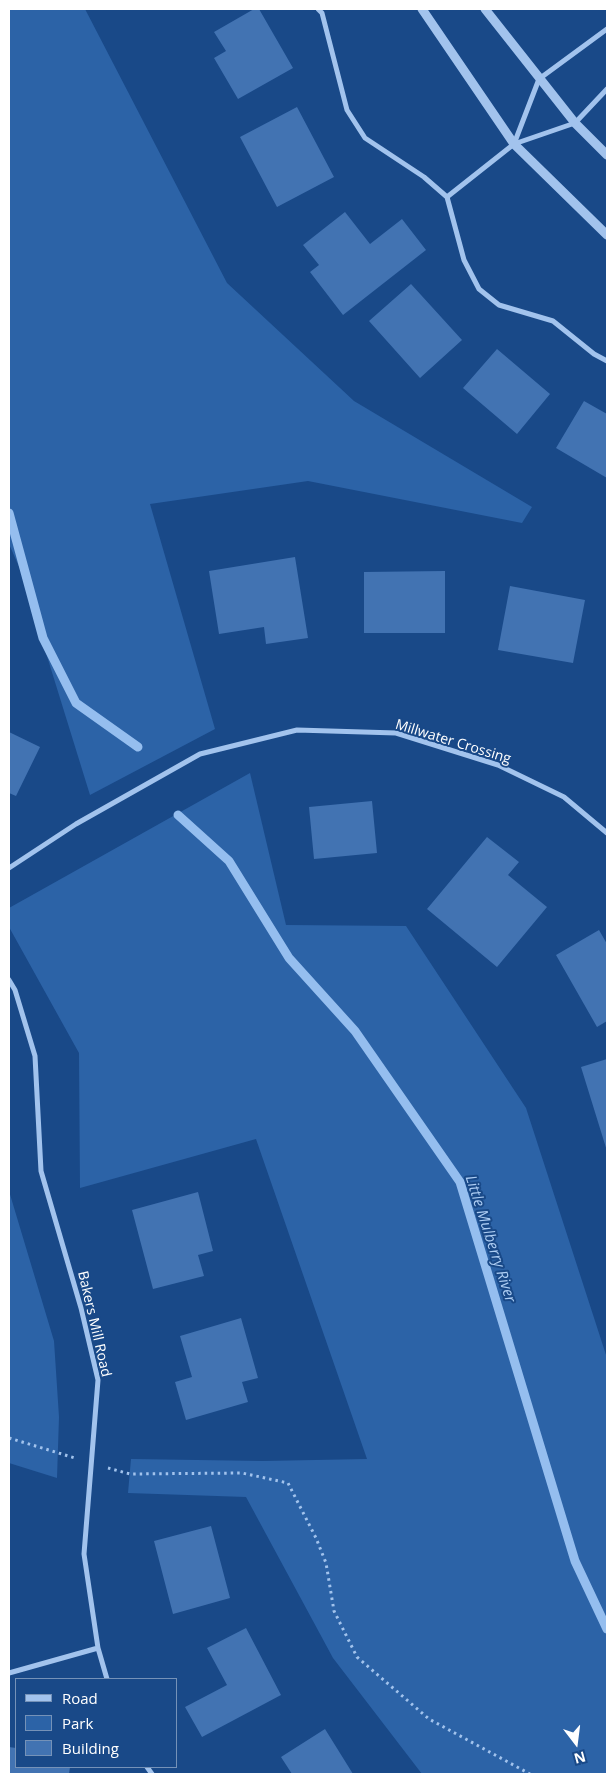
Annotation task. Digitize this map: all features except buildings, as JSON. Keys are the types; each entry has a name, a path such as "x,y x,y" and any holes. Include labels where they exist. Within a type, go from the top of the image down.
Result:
{"street":[{"path":"318,9 322,13 347,110 365,138 424,177 447,197 464,260 479,289 499,306 553,321 594,354 607,361"},
{"path":"422,9 514,144 607,236"},
{"path":"485,9 575,123 607,155"},
{"path":"514,144 540,79 607,29"},
{"path":"447,197 514,144 575,123 607,89"},
{"name":"Millwater Crossing","path":"9,868 76,824 200,754 297,730 396,734 498,765 564,797 607,833"},
{"name":"Bakers Mill Road","path":"9,980 15,990 35,1056 41,1171 81,1308 98,1380 84,1554 98,1648 107,1678"},
{"path":"9,1673 98,1648"}],"path":[{"path":"9,1438 48,1450"},
{"path":"130,1474 242,1473 288,1483 316,1538 326,1564 334,1611 356,1657 429,1718 530,1774"}],"green space":[{"path":"9,9 85,9 227,283 354,401 532,507 522,523 308,481 150,504 215,729 90,795 20,569 9,544"},
{"path":"250,773 286,925 406,926 526,1108 607,1358 607,1774 422,1774 333,1658 246,1497 128,1493 131,1459 263,1461 367,1459 256,1139 80,1188 79,1053 9,927 9,908"},
{"path":"9,1191 54,1341 59,1417 57,1478 9,1463"}],"waterway":[{"name":"Little Mulberry River","path":"9,513 43,638 76,703 138,747"},
{"name":"Little Mulberry River","path":"178,815 229,861 289,958 355,1031 460,1182 575,1561 607,1629"}]}
